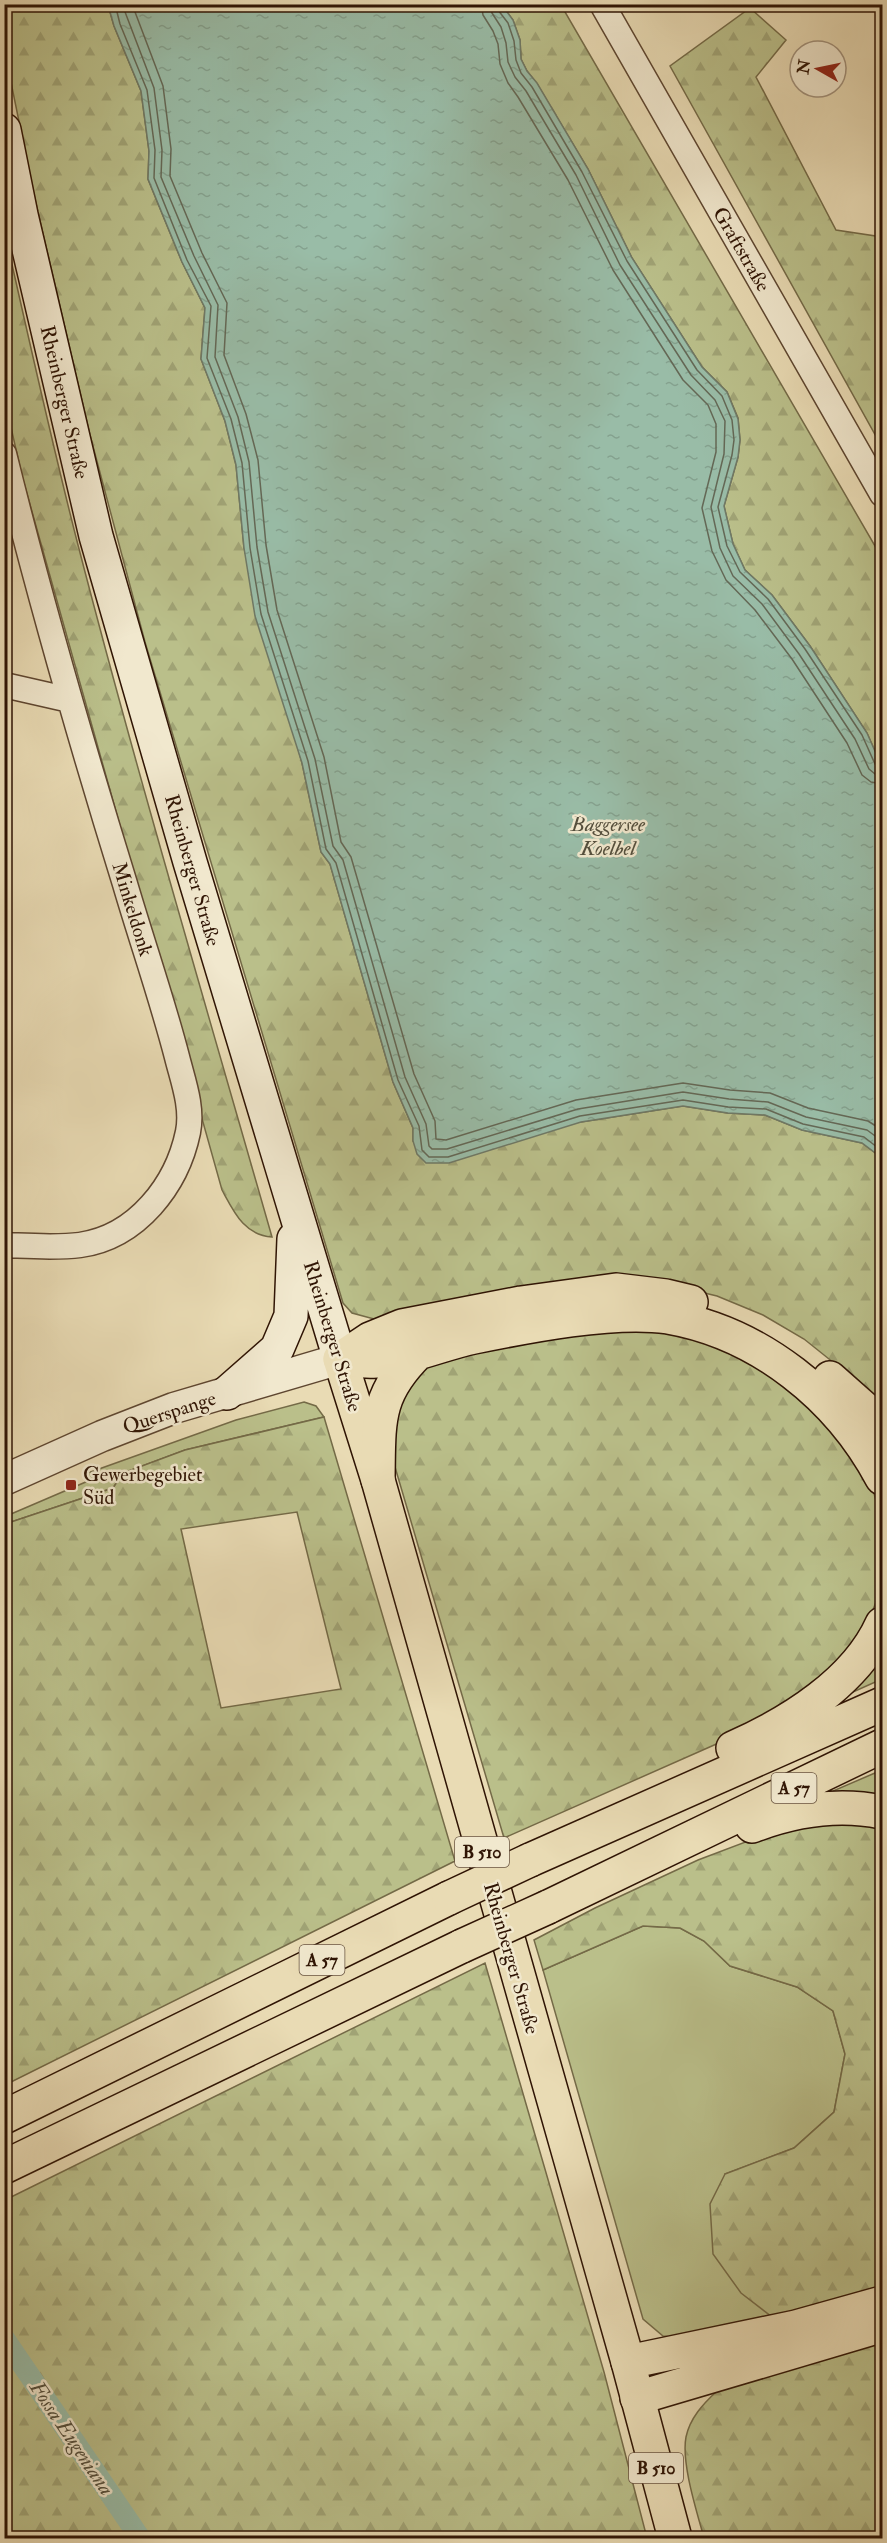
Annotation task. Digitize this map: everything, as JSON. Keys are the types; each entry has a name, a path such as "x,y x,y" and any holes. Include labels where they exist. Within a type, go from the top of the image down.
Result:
{"main road":[{"name":"Rheinberger Straße","path":"4,130 21,215 96,536 295,1213 378,1480 628,2362 675,2538"},
{"path":"226,1394 277,1349 291,1316 295,1213"},
{"path":"340,1359 370,1339 402,1326 521,1302 616,1290 666,1296 743,1318 776,1336 807,1357 882,1424"},
{"path":"340,1359 377,1361 483,1335 552,1323 616,1316 666,1317 704,1326 739,1339 781,1363 822,1397 846,1422 869,1452 882,1478"},
{"path":"378,1480 379,1418 387,1394 401,1370 419,1352"},
{"path":"631,1816 669,1776 754,1739 825,1694 845,1678 866,1654 882,1624"},
{"name":"A 57","path":"4,2117 449,1898 882,1704"},
{"name":"A 57","path":"4,2167 882,1746"},
{"path":"706,1829 737,1831 777,1816 824,1808 866,1809 882,1812"},
{"path":"628,2362 796,2327 882,2302"},
{"path":"637,2398 882,2325"}],"street":[{"name":"Graftstraße","path":"602,4 882,494"},
{"name":"Minkeldonk","path":"4,454 70,700 168,1023 188,1101 189,1129 180,1160 162,1194 143,1214 124,1228 106,1238 82,1245 47,1248 4,1245"},
{"path":"4,685 70,700"},
{"name":"Querspange","path":"4,1480 137,1421 340,1359"},
{"path":"4,1460 33,1467"}],"green space":[{"path":"4,5 108,5 114,26 141,91 149,151 148,179 182,262 205,308 201,359 225,421 236,465 244,548 302,763 321,852 330,864 393,1082 413,1128 413,1141 581,1122 683,1106 727,1113 765,1115 802,1130 862,1143 882,1158 882,1406 804,1339 763,1315 717,1296 663,1283 522,1289 374,1319 352,1313 343,1303 145,642 90,435 34,195 5,53"},
{"path":"502,5 561,5 882,558 882,767 867,733 810,646 772,595 745,570 733,544 724,506 738,457 740,440 738,418 727,392 702,367 632,258 588,169 527,71 521,59 520,40 513,20"},
{"path":"750,8 786,40 756,77 836,230 882,237 882,447 670,66"},
{"path":"4,229 58,466 124,719 272,1237 254,1232 247,1227 236,1214 222,1190 22,476 5,401"},
{"path":"597,1328 658,1330 700,1341 738,1355 806,1400 860,1466 874,1493 881,1523 882,1540 879,1594 868,1623 832,1670 739,1734 504,1838 395,1467 389,1427 392,1406 426,1360"},
{"path":"304,1402 316,1406 324,1417 185,1450 123,1473 113,1488 5,1524 4,1517 88,1481 85,1474 236,1420"},
{"path":"324,1417 455,1861 5,2085 5,1524 113,1488 123,1473 185,1450","holes":["297,1512 341,1689 221,1708 181,1529"]},
{"path":"882,1640 882,1679 842,1697"},
{"path":"882,1770 882,1804 819,1797"},
{"path":"826,1820 882,1827 882,2288 776,2320 741,2293 713,2254 710,2204 725,2174 794,2148 834,2112 845,2054 833,2011 797,1987 730,1966 704,1941 680,1928 643,1926 543,1970 534,1940 595,1908 698,1860 772,1832"},
{"path":"643,1926 680,1928 704,1941 730,1966 797,1987 833,2011 845,2054 834,2112 794,2148 725,2174 776,2320 679,2338 663,2336 643,2319 543,1970"},
{"path":"485,1963 604,2372 647,2538 5,2538 5,2200"},
{"path":"882,2337 882,2538 704,2538 690,2488 685,2448 691,2424 702,2406 717,2391"}],"water":[{"name":"Baggersee Koelbel","path":"108,5 502,5 513,20 520,40 521,59 527,71 537,83 588,169 632,258 702,367 727,392 738,419 740,440 738,457 724,506 733,544 745,570 772,595 810,646 867,733 882,767 882,1158 862,1143 802,1130 765,1115 728,1113 683,1106 581,1122 449,1163 426,1163 417,1154 413,1141 413,1128 393,1082 330,864 321,852 302,763 255,616 244,548 236,465 225,421 201,359 205,308 182,262 148,179 149,151 141,91 114,26"}],"waterway":[{"name":"Fossa Eugeniana","path":"4,2338 140,2538"}],"place":[{"name":"Gewerbegebiet Süd","path":"71,1485"}]}
